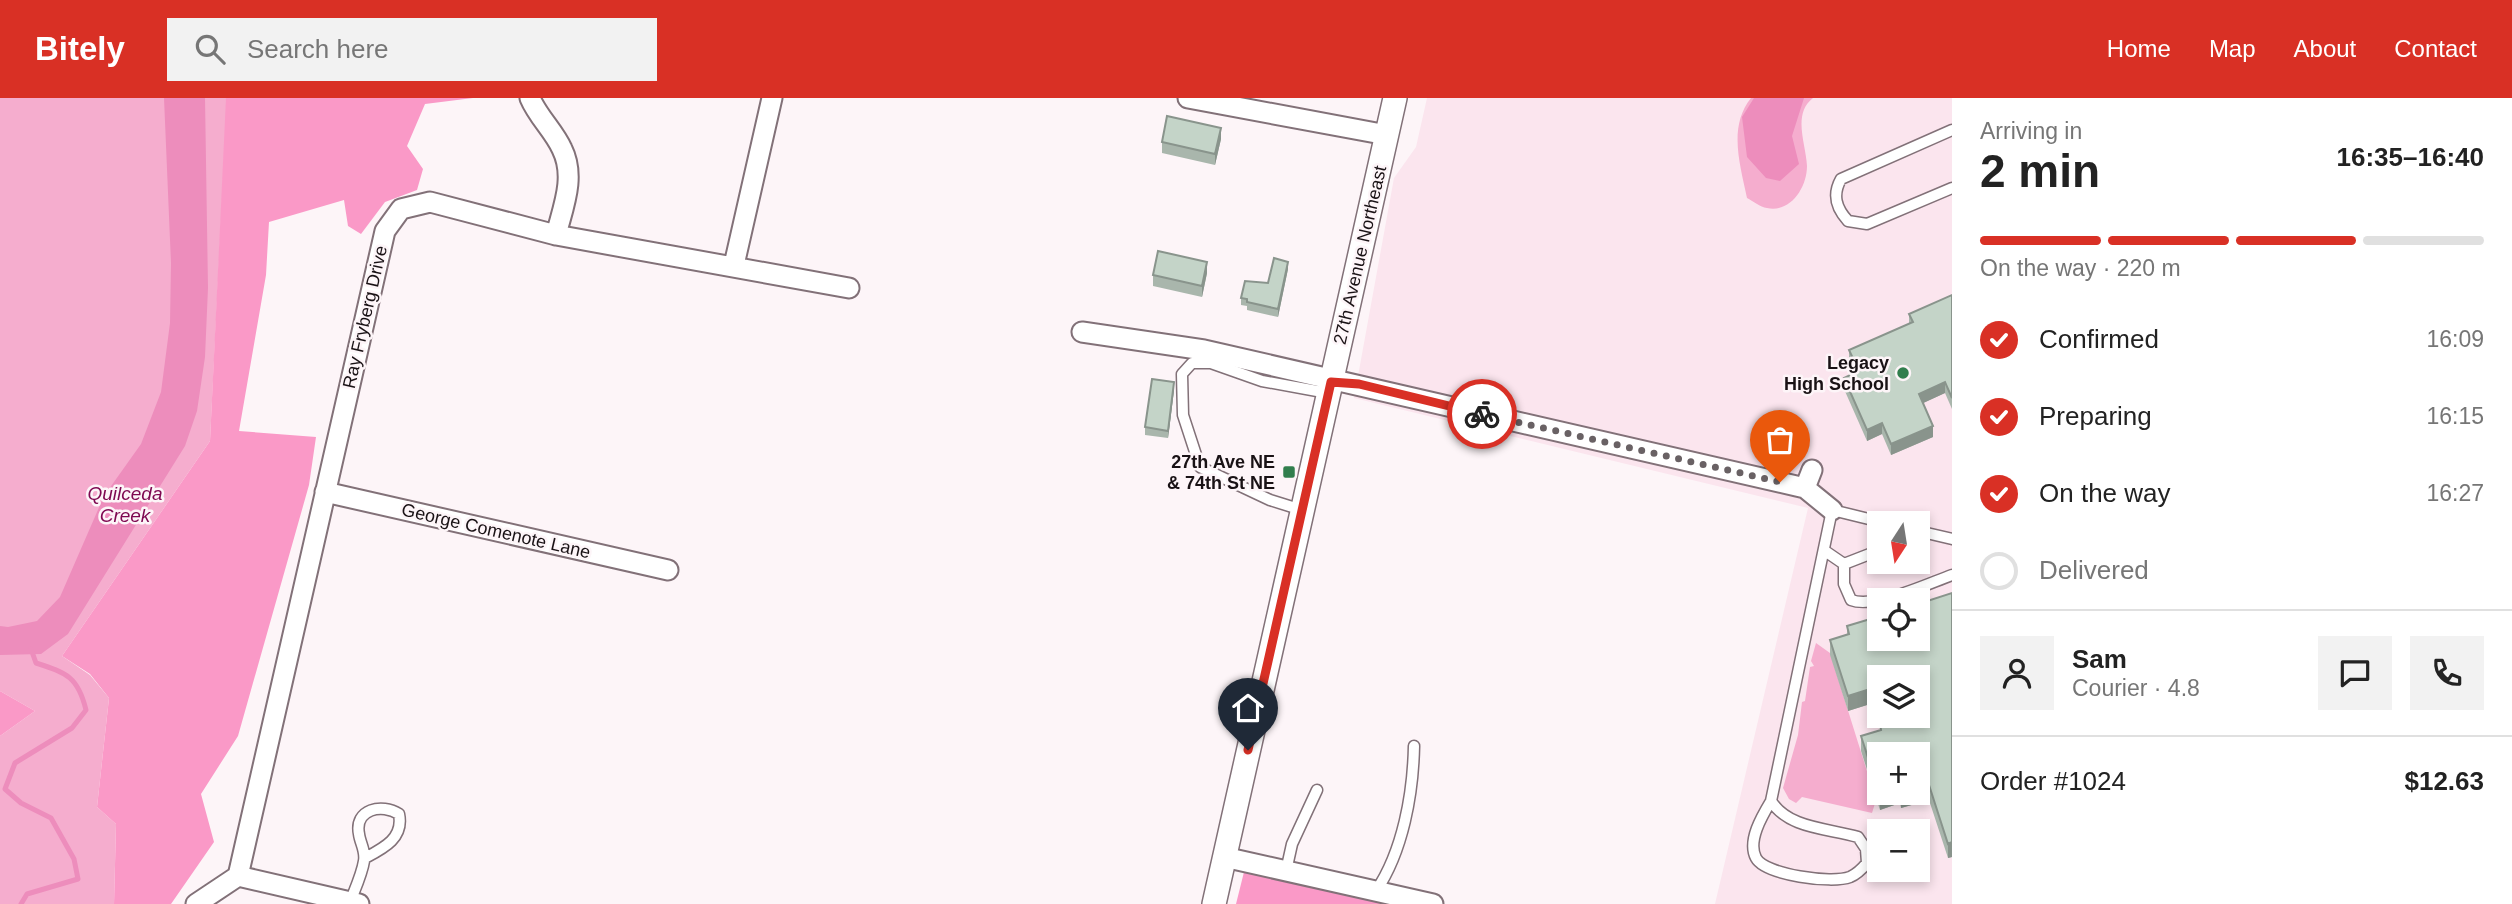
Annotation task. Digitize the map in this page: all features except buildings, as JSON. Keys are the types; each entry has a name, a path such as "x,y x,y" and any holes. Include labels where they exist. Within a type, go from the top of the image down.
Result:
{"street":[{"path":"530,98 563,149 568,168 568,187 556,235"},
{"path":"734,265 772,98"},
{"path":"1188,98 1387,135"},
{"name":"27th Avenue Northeast","path":"1213,904 1395,98"},
{"name":"Ray Fryberg Drive","path":"238,876 385,231 401,208 429,202 556,235 734,265 849,288"},
{"path":"1082,332 1203,351 1330,388 1359,384 1808,479 1832,510"},
{"name":"George Comenote Lane","path":"324,492 668,570"},
{"path":"1224,856 1433,904"},
{"path":"196,904 238,876 354,903"}],"lane":[{"path":"1952,130 1841,180 1836,188 1836,200 1848,221 1867,224 1952,188"},
{"path":"1302,510 1270,500 1200,467 1183,415 1182,374 1192,363 1211,363 1262,381 1330,388"},
{"path":"1771,801 1779,814 1790,821 1858,837 1866,849 1867,863 1849,878 1836,880 1786,874 1763,866 1754,856 1754,840 1758,823 1771,801 1832,510 1867,519"},
{"path":"1930,534 1952,539"},
{"path":"1825,551 1843,564"},
{"path":"1843,564 1867,555"},
{"path":"1843,564 1844,584 1851,600 1859,603 1952,575"},
{"path":"1376,891 1388,873 1405,820 1414,746"},
{"path":"1286,871 1292,844 1317,790"},
{"path":"354,903 365,858 358,832 362,817 374,808 389,808 399,814 401,825 396,837 365,858"}],"shaded area":[{"path":"0,98 227,98 210,441 62,656 90,675 109,698 97,807 116,824 114,904 0,904 0,736 35,711 0,691"},
{"path":"226,98 473,98 425,104 407,146 423,169 417,190 385,202 361,234 348,226 344,200 269,222 266,275 239,431 316,437 309,485 238,736 201,794 214,842 171,904 114,904 116,824 97,807 109,698 90,674 62,656 210,441"},
{"path":"1427,98 1952,98 1952,904 1715,904 1808,508 1354,398 1394,178 1416,147"},
{"path":"1751,98 1813,98 1803,112 1802,121 1807,166 1804,182 1796,197 1776,208 1764,207 1747,198 1739,159 1738,133 1744,109"},
{"path":"1816,643 1830,653 1867,771 1867,805 1874,805 1872,813 1802,797 1796,803 1789,799 1783,788 1798,735 1810,667 1814,666 1811,661"},
{"path":"0,691 35,711 0,736"},
{"path":"1245,868 1400,904 1236,904"}],"water":[{"name":"Quilceda Creek","path":"164,98 205,98 208,288 205,357 197,411 185,446 68,634 41,654 0,655 0,626 37,621 60,597 104,496 141,444 161,392 170,323 171,263"},
{"path":"1754,98 1804,98 1792,136 1799,164 1780,181 1766,178 1747,157 1742,117"}],"waterway":[{"path":"21,904 27,894 78,879 74,859 51,818 21,803 5,789 15,763 72,728 86,710 75,683 56,670 36,663 31,649"}],"way so far":[{"path":"1482,414 1780,482"}],"place":[{"name":"Legacy High School","path":"1903,373"},
{"name":"27th Ave NE & 74th St NE","path":"1289,472"}],"route":[{"path":"1248,750 1331,382 1359,384 1482,414"}]}
